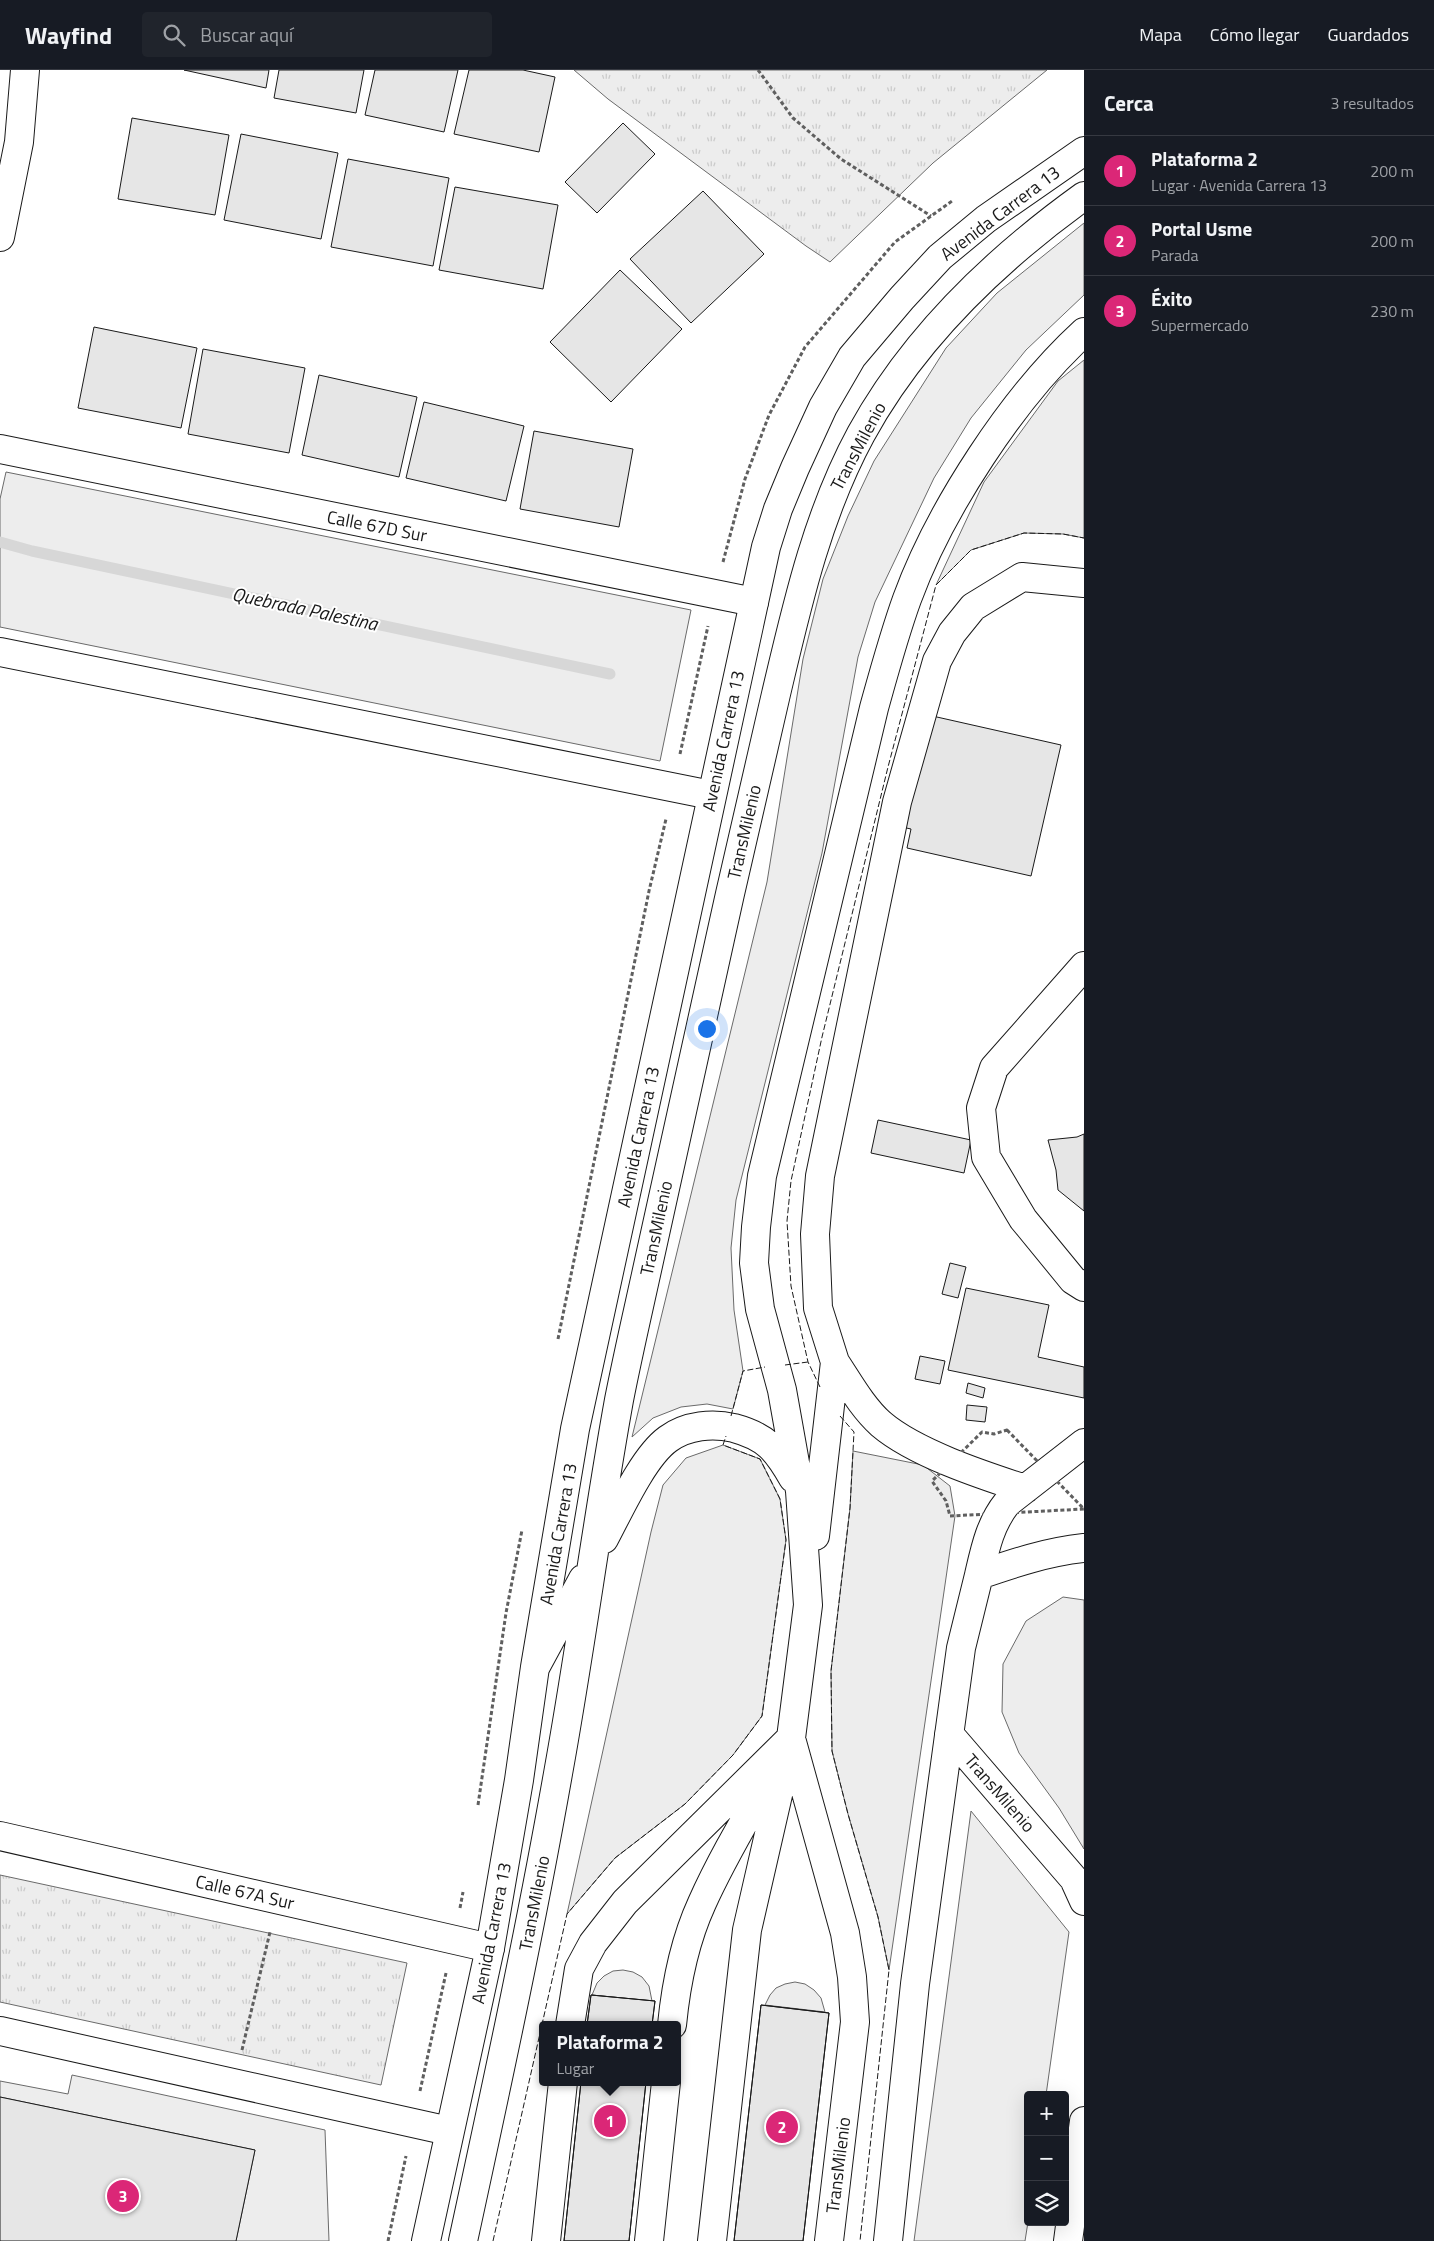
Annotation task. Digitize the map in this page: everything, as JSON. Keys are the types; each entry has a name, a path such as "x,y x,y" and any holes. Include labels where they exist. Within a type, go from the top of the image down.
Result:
{"street":[{"path":"0,237 19,142 25,70"},
{"name":"Avenida Carrera 13","path":"426,2241 490,1948 520,1780 535,1667 575,1429 766,547 778,509 823,406 852,358 915,284 940,258 1032,186 1084,151"},
{"name":"TransMilenio","path":"463,2241 524,1956 560,1764 620,1398 682,1108 795,610 829,502 860,435 892,382 935,328 974,287 1014,250 1084,196"},
{"name":"TransMilenio","path":"808,1605 800,1491 782,1390 760,1309 754,1264 762,1176 869,728 889,654 908,598 929,548 951,506 1009,416 1066,349 1084,332"},
{"name":"Calle 67D Sur","path":"0,449 754,602"},
{"name":"TransMilenio","path":"1025,1489 982,1474 904,1440 881,1424 863,1403 835,1362 818,1308 815,1234 820,1176 897,802 937,661 952,633 973,607 1022,577 1084,583"},
{"path":"0,652 711,795"},
{"path":"1084,966 994,1068 981,1108 986,1157 1023,1219 1073,1280 1084,1287"},
{"name":"TransMilenio","path":"712,2241 748,1930 791,1738 835,1362"},
{"name":"TransMilenio","path":"535,1667 632,1486 649,1460 668,1439 688,1429 709,1425 728,1427 760,1437 772,1446 800,1491"},
{"name":"TransMilenio","path":"888,2241 915,1984 961,1648 990,1532 998,1514 1007,1503 1084,1443"},
{"path":"979,1575 1057,1551 1084,1548"},
{"name":"TransMilenio","path":"949,1734 1074,1879 1084,1901"},
{"path":"571,2021 579,1969 593,1943 609,1922 626,1902 791,1738"},
{"name":"TransMilenio","path":"672,2021 675,1998 685,1954 701,1904 721,1863 791,1738"},
{"name":"TransMilenio","path":"791,1738 845,1932 852,1977 855,2022 829,2241"},
{"name":"Calle 67A Sur","path":"0,1836 490,1948"},
{"path":"0,2031 450,2130"},
{"path":"546,2241 563,2086"},
{"path":"649,2241 666,2086"},
{"path":"1068,2241 1084,2121"}],"path":[{"path":"758,70 793,118 841,159 930,215 962,240"},
{"path":"666,820 727,544"},
{"path":"388,2241 464,1887"},
{"path":"234,2083 277,1900"}],"shaded area":[{"path":"1084,223 1084,295 1026,350 971,418 934,478 875,602 858,657 822,853 736,1200 731,1248 734,1310 743,1371 733,1409 707,1404 681,1407 653,1418 632,1437 767,882 803,659 823,579 848,516 874,461 946,348 997,293"},
{"path":"1084,360 1084,538 1063,534 1024,533 971,550 936,585 984,482 1058,381"},
{"path":"6,472 691,610 660,761 0,627 0,499"},
{"path":"723,1445 760,1459 780,1499 786,1540 762,1716 733,1755 685,1804 615,1858 567,1914 663,1485 686,1458"},
{"path":"853,1451 923,1465 950,1486 955,1516 889,1970 878,1917 832,1751 831,1671 850,1508"},
{"path":"1063,1597 1084,1600 1084,1849 1059,1808 1019,1753 1002,1712 1003,1664 1026,1621"},
{"path":"971,1811 1069,1932 1047,2091 1024,2091 1024,2226 1027,2226 1025,2241 914,2241"},
{"path":"613,1971 633,1972 642,1977 649,1986 652,2001 592,1995 597,1983 604,1976"},
{"path":"795,1982 805,1984 814,1990 821,1998 825,2012 765,2005 776,1988"},
{"path":"72,2075 325,2130 329,2241 236,2241 255,2150 0,2097 0,2081 68,2094"}],"green space":[{"path":"574,70 1047,70 933,163 830,262 608,99"},
{"path":"0,1875 407,1963 381,2085 0,2002"}],"building":[{"path":"184,70 269,70 266,88"},
{"path":"279,70 364,70 356,113 274,98"},
{"path":"375,70 458,70 444,132 365,115"},
{"path":"469,70 523,70 555,77 539,152 454,134"},
{"path":"132,118 229,135 215,215 118,199"},
{"path":"623,123 655,154 597,213 565,182"},
{"path":"241,134 338,153 321,239 224,220"},
{"path":"348,159 449,178 433,266 331,247"},
{"path":"455,187 558,205 543,289 439,270"},
{"path":"703,191 764,254 691,323 630,259"},
{"path":"620,270 682,329 611,402 550,342"},
{"path":"94,327 197,348 181,428 78,408"},
{"path":"203,349 305,368 289,453 188,434"},
{"path":"319,375 417,397 399,477 302,455"},
{"path":"424,402 524,426 506,501 406,478"},
{"path":"534,431 633,449 619,527 520,509"},
{"path":"928,715 1061,745 1031,876 907,848 911,829 902,827"},
{"path":"878,1120 971,1140 964,1173 871,1153"},
{"path":"1084,1134 1084,1211 1058,1190 1056,1170 1048,1140 1077,1137"},
{"path":"950,1263 966,1267 958,1298 942,1294"},
{"path":"966,1288 1049,1305 1038,1357 1084,1367 1084,1398 948,1370"},
{"path":"920,1356 945,1361 940,1384 915,1379"},
{"path":"968,1383 985,1388 983,1398 966,1393"},
{"path":"967,1405 987,1407 985,1422 966,1420"},
{"path":"591,1995 655,2001 652,2021 588,2021"},
{"path":"591,1995 655,2001 652,2021 588,2021"},
{"path":"761,2005 829,2013 803,2241 734,2241"},
{"path":"761,2005 829,2013 803,2241 734,2241"},
{"path":"581,2086 646,2086 629,2241 564,2241"},
{"path":"581,2086 646,2086 629,2241 564,2241"},
{"path":"0,2097 255,2150 236,2241 0,2241"}],"waterway":[{"name":"Quebrada Palestina","path":"0,542 32,551 610,674"}],"fence":[{"path":"820,1387 808,1362 791,1286 787,1221 791,1181 822,1037 888,767 936,585 971,550 1024,533 1063,534 1084,538"},
{"path":"785,1365 808,1362"},
{"path":"731,1416 743,1371 765,1367"},
{"path":"840,1416 854,1432 850,1508 831,1671 832,1751 878,1917 889,1970 860,2241"},
{"path":"543,2021 567,1914 615,1858 685,1804 733,1755 762,1716 786,1540 780,1499 760,1459 723,1445 726,1436"},
{"path":"493,2241 539,2038"}],"place":[{"name":"Plataforma 2","path":"610,2121"},
{"name":"Portal Usme","path":"782,2127"},
{"name":"Éxito","path":"123,2196"}]}
